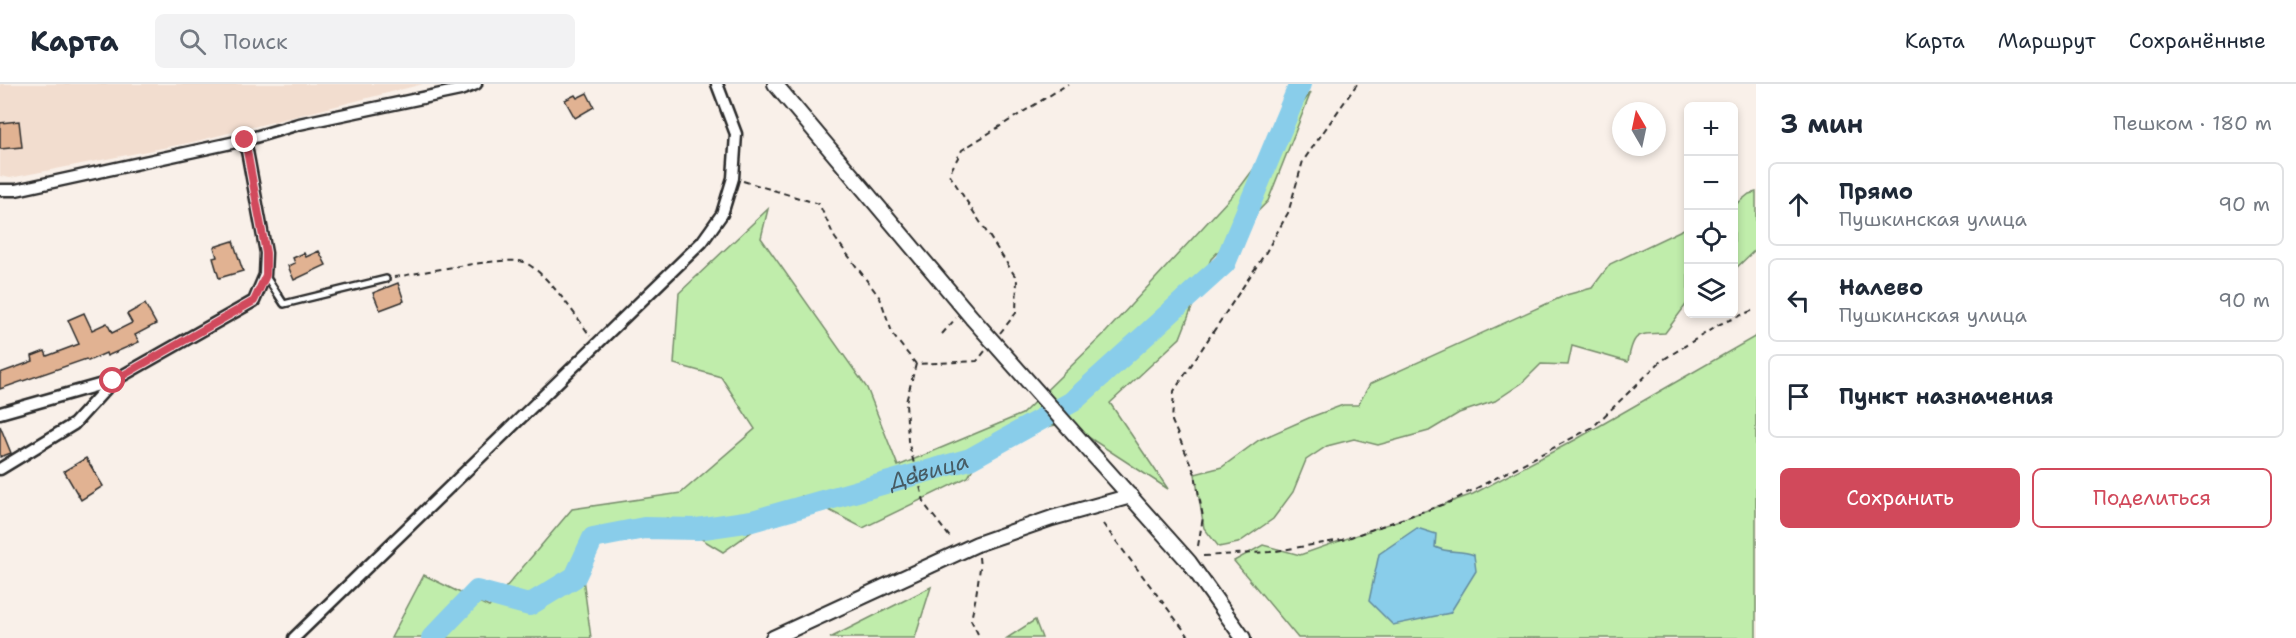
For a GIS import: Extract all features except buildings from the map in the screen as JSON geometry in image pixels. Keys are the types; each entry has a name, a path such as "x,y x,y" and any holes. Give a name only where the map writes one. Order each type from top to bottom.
{"street":[{"path":"0,190 16,190 245,140 299,124 460,90 476,84"},
{"path":"294,638 702,242 722,214 733,178 736,134 717,84"},
{"path":"775,84 972,318 1189,562 1243,638"},
{"path":"0,413 113,381 254,301 266,275 266,253 245,140"},
{"path":"0,469 74,424 113,381"},
{"path":"773,638 977,544 1131,496"}],"lane":[{"path":"266,275 284,304 386,279"}],"path":[{"path":"962,150 1068,84"},
{"path":"1198,546 1203,518 1195,474 1172,421 1174,391 1266,252 1288,213 1303,161 1357,84"},
{"path":"733,178 819,204 836,238"},
{"path":"386,279 489,262 525,261 541,274 559,295 596,345"},
{"path":"1203,556 1270,552 1342,540 1450,502 1593,427 1661,361 1720,324 1756,309"},
{"path":"942,334 957,317"},
{"path":"916,364 906,402 908,441 925,505 953,541"},
{"path":"1104,524 1190,638"},
{"path":"977,544 980,568 971,620 980,638"}],"shaded area":[{"path":"0,84 423,84 193,142 10,178 0,176"}],"green space":[{"path":"1311,92 1268,201 1211,259 1180,338 1110,403 1168,489 1067,423 991,437 968,477 863,528 802,496 723,552 667,518 579,548 591,638 391,638 424,575 489,607 572,509 681,493 755,429 721,377 674,364 679,293 768,209 761,238 867,388 898,466 1022,414 1106,332 1241,186"},
{"path":"1756,192 1756,249 1738,266 1738,203 1749,194"},
{"path":"1684,229 1684,307 1665,333 1638,337 1632,345 1628,362 1572,346 1568,365 1541,364 1522,383 1495,401 1459,413 1429,431 1378,445 1354,439 1327,446 1306,460 1293,492 1273,519 1238,543 1219,547 1204,528 1195,474 1222,467 1259,440 1311,417 1343,405 1358,405 1370,384 1566,295 1592,288 1610,264"},
{"path":"1756,336 1756,638 1298,638 1234,561 1263,545 1300,555 1473,494 1575,440"},
{"path":"931,587 915,638 830,638"},
{"path":"1035,620 1042,638 1007,638"}],"water":[{"path":"1417,528 1436,534 1435,547 1474,555 1476,571 1450,613 1393,625 1369,601 1379,554"}],"waterway":[{"name":"Девица","path":"432,638 477,591 529,605 575,577 593,538 644,528 697,529 752,521 970,459 1072,402 1225,263 1300,84"}],"route":[{"path":"113,381 254,301 266,275 266,253 245,140"}]}
